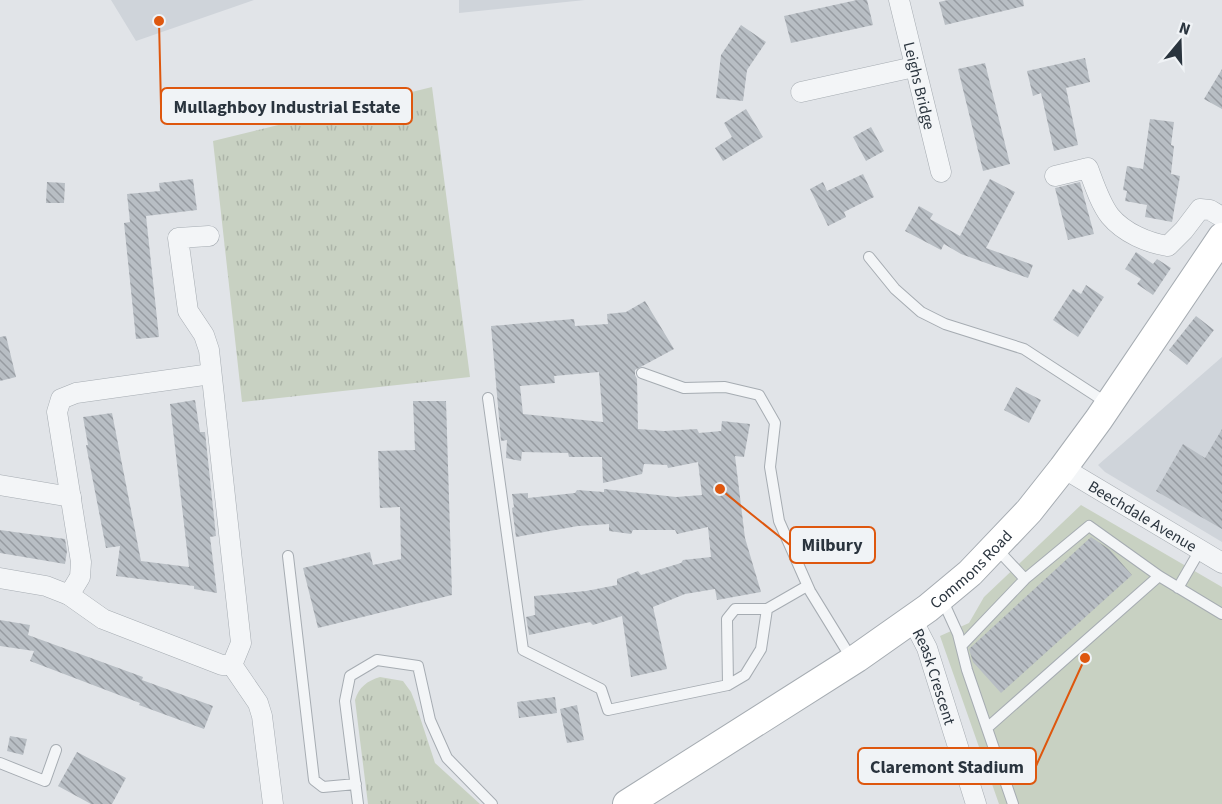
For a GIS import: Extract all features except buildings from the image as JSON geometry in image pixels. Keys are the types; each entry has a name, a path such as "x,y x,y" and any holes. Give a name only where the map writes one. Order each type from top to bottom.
{"street":[{"name":"Leighs Bridge","path":"898,0 941,172"},
{"path":"801,92 914,67"},
{"path":"1055,176 1088,168 1110,217 1131,233 1154,244 1168,246 1200,209 1210,210 1222,217"},
{"path":"209,236 178,238 188,311 204,335 209,350 241,642 232,665"},
{"name":"Commons Road","path":"627,804 853,661 912,619 970,573 1029,511 1063,468 1222,237"},
{"path":"69,595 80,577 81,562 57,412 61,399 76,393 211,374"},
{"name":"Beechdale Avenue","path":"1063,468 1222,563"},
{"path":"0,486 70,497"},
{"path":"0,578 46,586 69,595 103,620 222,665 232,665"},
{"name":"Reask Crescent","path":"912,619 927,648 976,804"},
{"path":"232,665 258,703 262,716 273,804"}],"lane":[{"path":"869,257 896,289 921,312 945,324 1024,349 1109,404"},
{"path":"642,373 684,388 725,387 759,395 775,423 770,467 779,521 807,586 853,661"},
{"path":"488,398 523,650 601,689 608,710 728,685 745,675 761,649 767,609"},
{"path":"961,645 1025,579 1089,526 1159,576 1222,614"},
{"path":"996,548 1025,579"},
{"path":"1178,588 1200,549"},
{"path":"288,556 314,780 323,787 356,784"},
{"path":"987,728 1159,576"},
{"path":"728,685 727,620 735,609 767,609 807,586"},
{"path":"941,596 958,634 1013,804"},
{"path":"358,804 345,701 350,676 377,660 418,666 430,720 447,758 492,804"},
{"path":"0,764 45,781 56,750"}],"shaded area":[{"path":"111,0 254,0 136,41"},
{"path":"459,0 585,0 459,13"},
{"path":"1222,357 1222,542 1105,472 1098,465"}],"green space":[{"path":"432,87 470,377 242,402 213,141"},
{"path":"1081,505 1222,587 1222,804 999,804 940,636 969,623 984,597"},
{"path":"380,677 403,681 415,702 435,763 480,804 368,804 355,700 364,685"}],"place":[{"name":"Mullaghboy Industrial Estate","path":"159,21"},
{"name":"Milbury","path":"720,489"},
{"name":"Claremont Stadium","path":"1085,658"}]}
